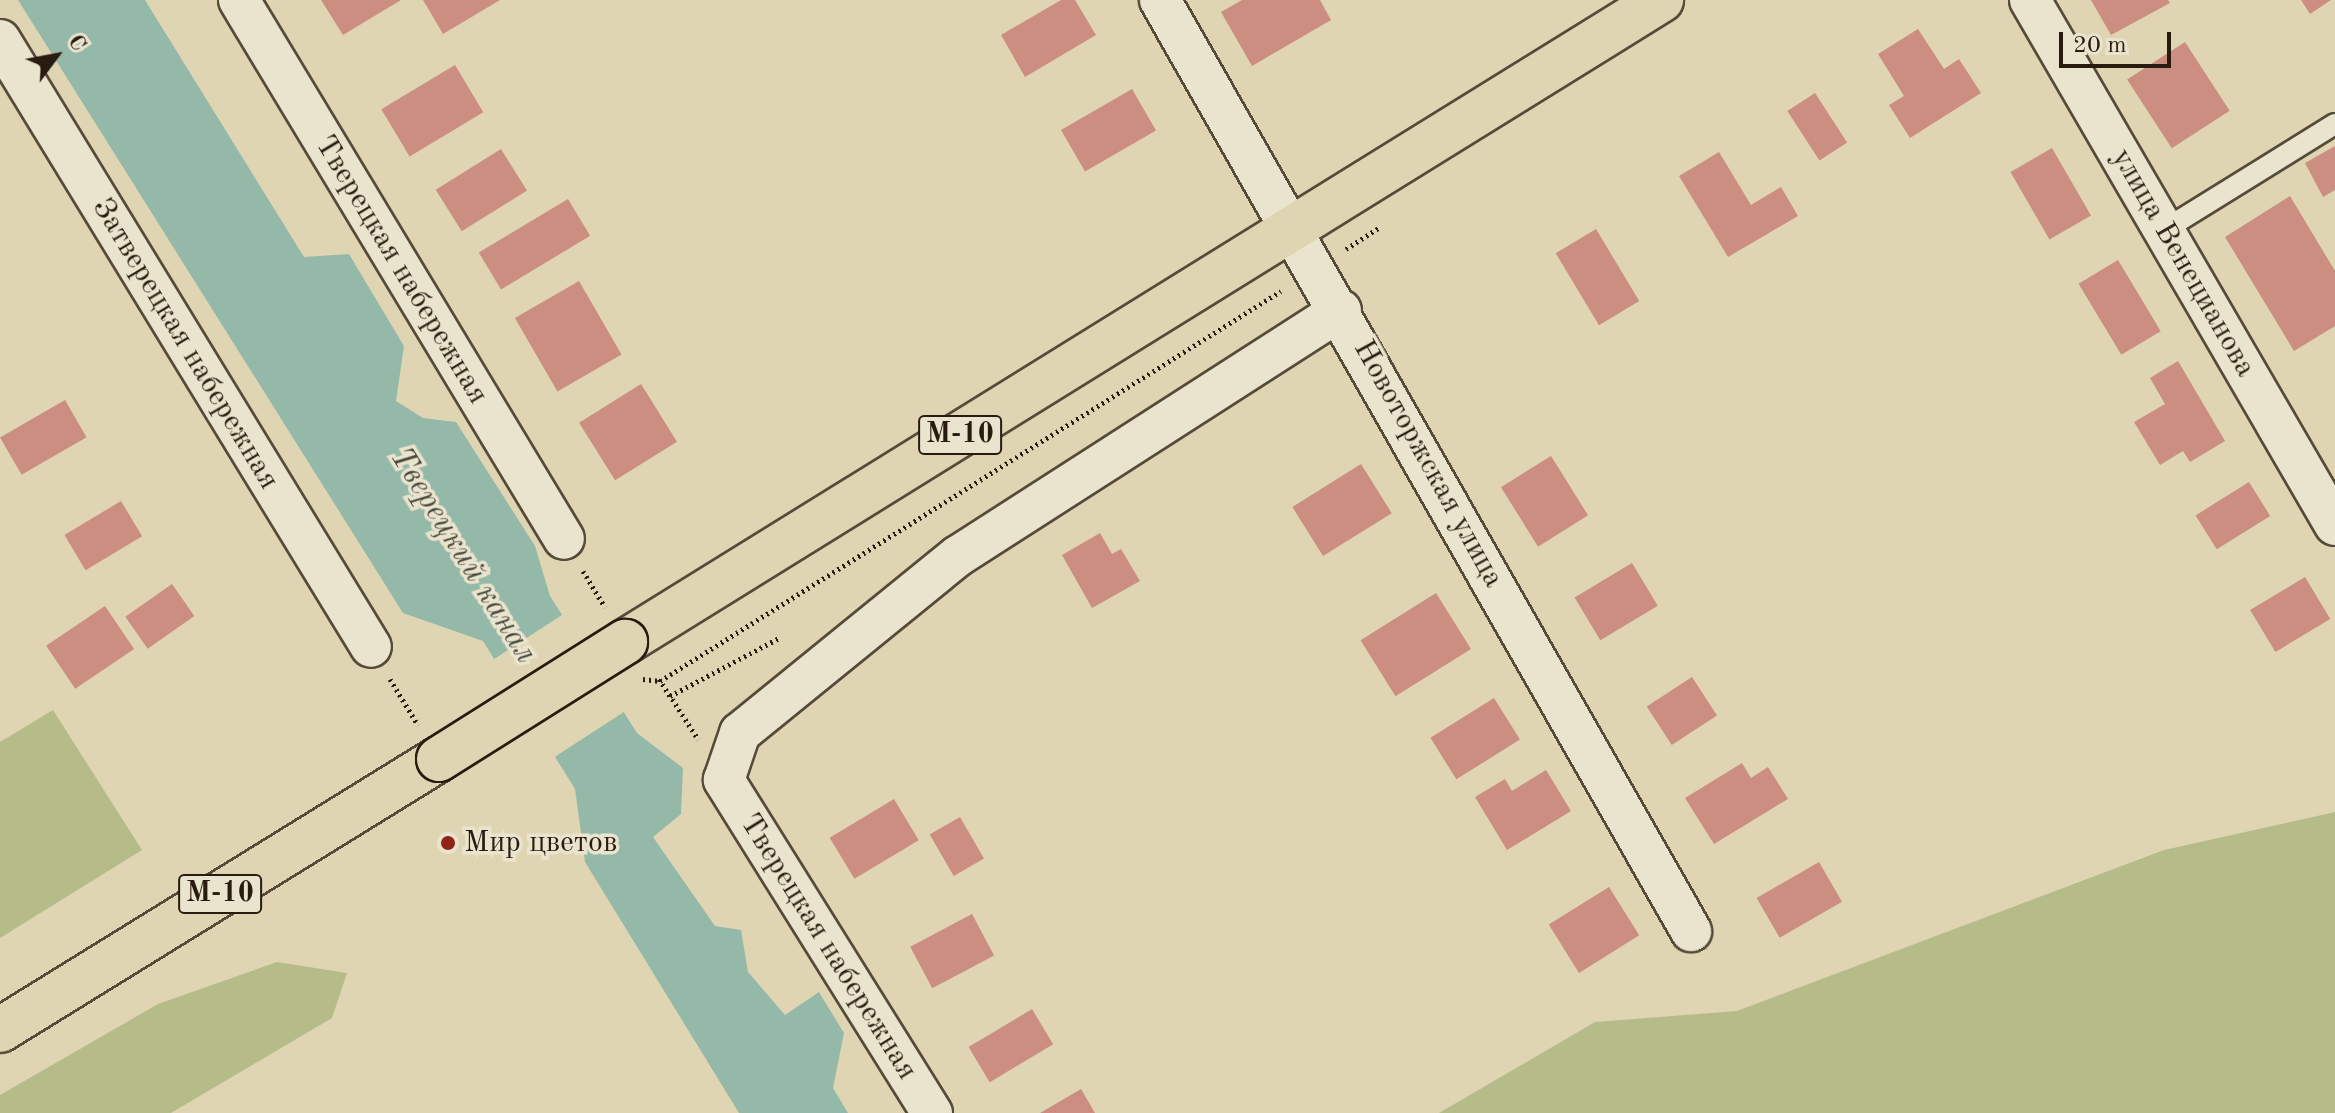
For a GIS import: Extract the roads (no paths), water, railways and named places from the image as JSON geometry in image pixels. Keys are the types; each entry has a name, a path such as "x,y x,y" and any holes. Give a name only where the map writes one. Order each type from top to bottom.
{"highway":[{"name":"М-10","path":"0,1030 433,749 625,642 1661,0"}],"street":[{"name":"Тверецкая набережная","path":"239,0 564,539"},
{"name":"Новоторжская улица","path":"1160,0 1341,310 1691,931"},
{"name":"улица Венецианова","path":"2030,0 2335,525"},
{"name":"Затверецкая набережная","path":"0,40 371,647"},
{"name":"Тверецкая набережная","path":"932,1113 724,780 740,733 887,607 1341,310"}],"lane":[{"path":"2164,230 2335,124"}],"water":[{"name":"Тверецкий канал","path":"18,0 145,0 304,257 349,254 404,346 396,401 423,418 456,422 535,546 550,596 637,733 683,768 681,814 653,837 715,926 741,930 748,972 785,1015 819,992 844,1033 833,1088 848,1113 739,1113 585,862 575,789 483,641 403,613"}],"place":[{"name":"Мир цветов","path":"448,843"}]}
